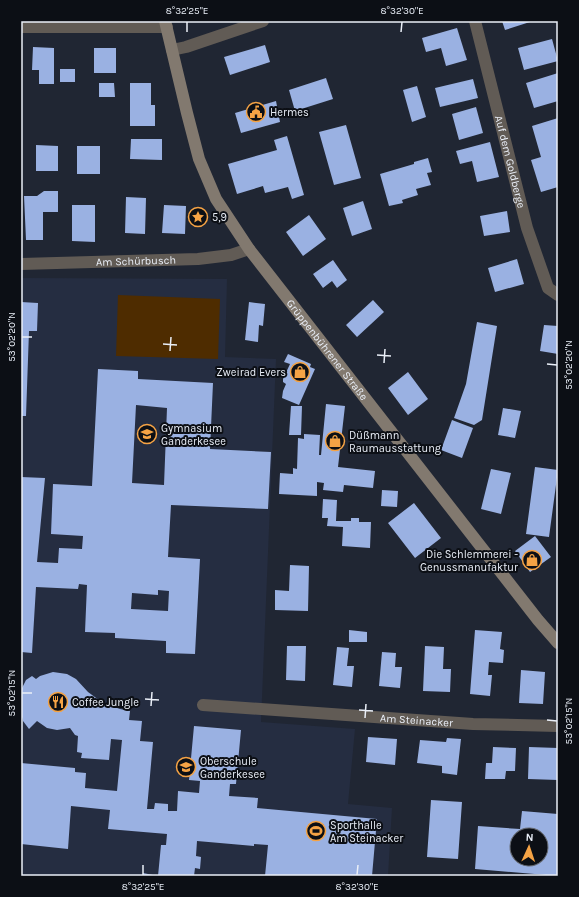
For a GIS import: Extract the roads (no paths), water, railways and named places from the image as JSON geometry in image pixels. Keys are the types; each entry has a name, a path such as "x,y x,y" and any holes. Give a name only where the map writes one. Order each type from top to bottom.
{"street":[{"path":"172,50 186,47 263,21"},
{"name":"Auf dem Goldberge","path":"475,21 527,228 548,288 558,295"},
{"path":"21,27 166,24"},
{"name":"Grüppenbührener Straße","path":"166,24 199,159 216,199 249,249 538,620 558,643"},
{"name":"Am Schürbusch","path":"21,264 198,259 231,254 249,249"},
{"name":"Am Steinacker","path":"204,705 474,724 558,726"}],"place":[{"name":"Hermes","path":"256,112"},
{"name":"5,9","path":"198,217"},
{"name":"Zweirad Evers","path":"300,372"},
{"name":"Gymnasium Ganderkesee","path":"147,434"},
{"name":"Düßmann Raumausstattung","path":"335,441"},
{"name":"Die Schlemmerei - Genussmanufaktur","path":"532,560"},
{"name":"Coffee Jungle","path":"58,702"},
{"name":"Oberschule Ganderkesee","path":"186,767"},
{"name":"Sporthalle Am Steinacker","path":"316,831"}]}
